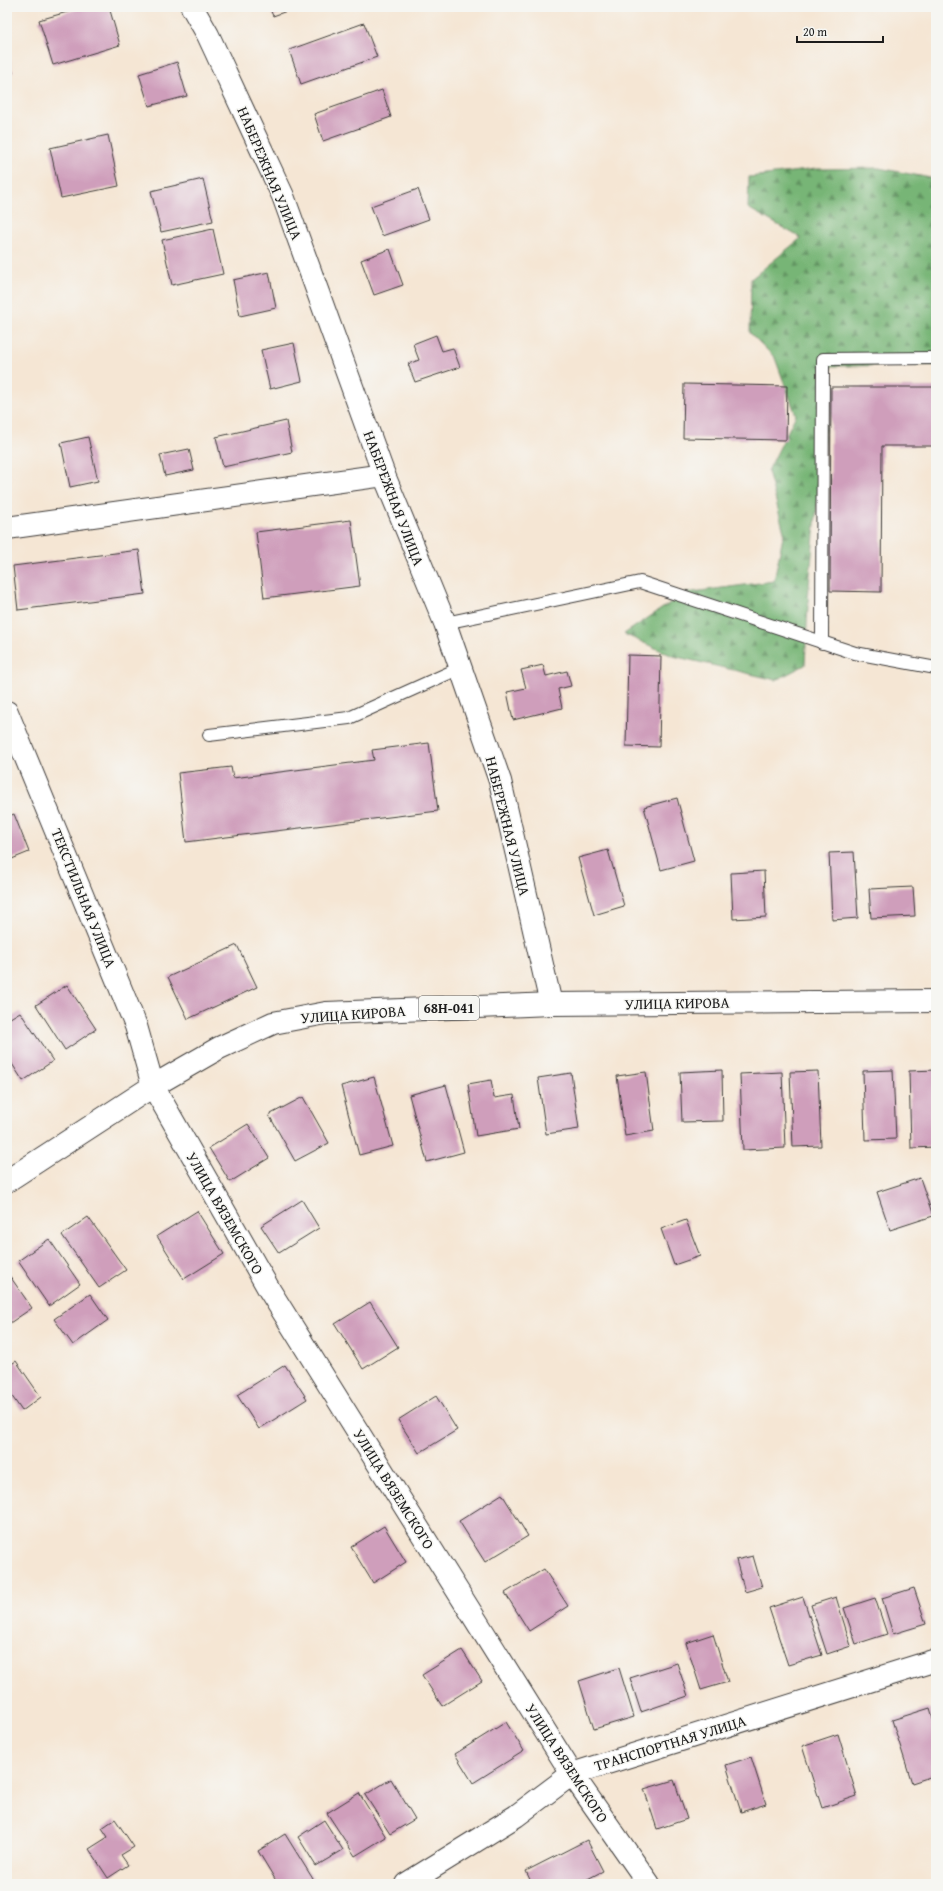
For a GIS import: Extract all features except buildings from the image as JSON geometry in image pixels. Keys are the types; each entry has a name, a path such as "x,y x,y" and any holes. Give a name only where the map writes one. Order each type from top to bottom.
{"street":[{"name":"НАБЕРЕЖНАЯ УЛИЦА","path":"192,7 208,35 283,196 384,475 445,623 500,781 551,1004"},
{"path":"7,528 384,475"},
{"name":"ТЕКСТИЛЬНАЯ УЛИЦА","path":"7,712 136,1026 153,1086"},
{"name":"УЛИЦА КИРОВА","path":"7,1181 153,1086 219,1048 272,1023 326,1013 551,1004 936,1001"},
{"name":"УЛИЦА ВЯЗЕМСКОГО","path":"153,1086 270,1291 572,1774 649,1884"},
{"name":"ТРАНСПОРТНАЯ УЛИЦА","path":"406,1884 516,1816 572,1774 936,1660"}],"lane":[{"path":"822,643 823,359 936,358"},
{"path":"445,623 640,582 855,653 936,668"},
{"path":"209,735 349,718 460,668"}],"green space":[{"path":"879,168 936,179 936,365 831,366 809,585 805,665 776,680 673,656 624,634 685,593 774,581 784,532 768,471 796,415 775,358 750,333 751,279 801,238 748,208 749,177 816,169"}]}
